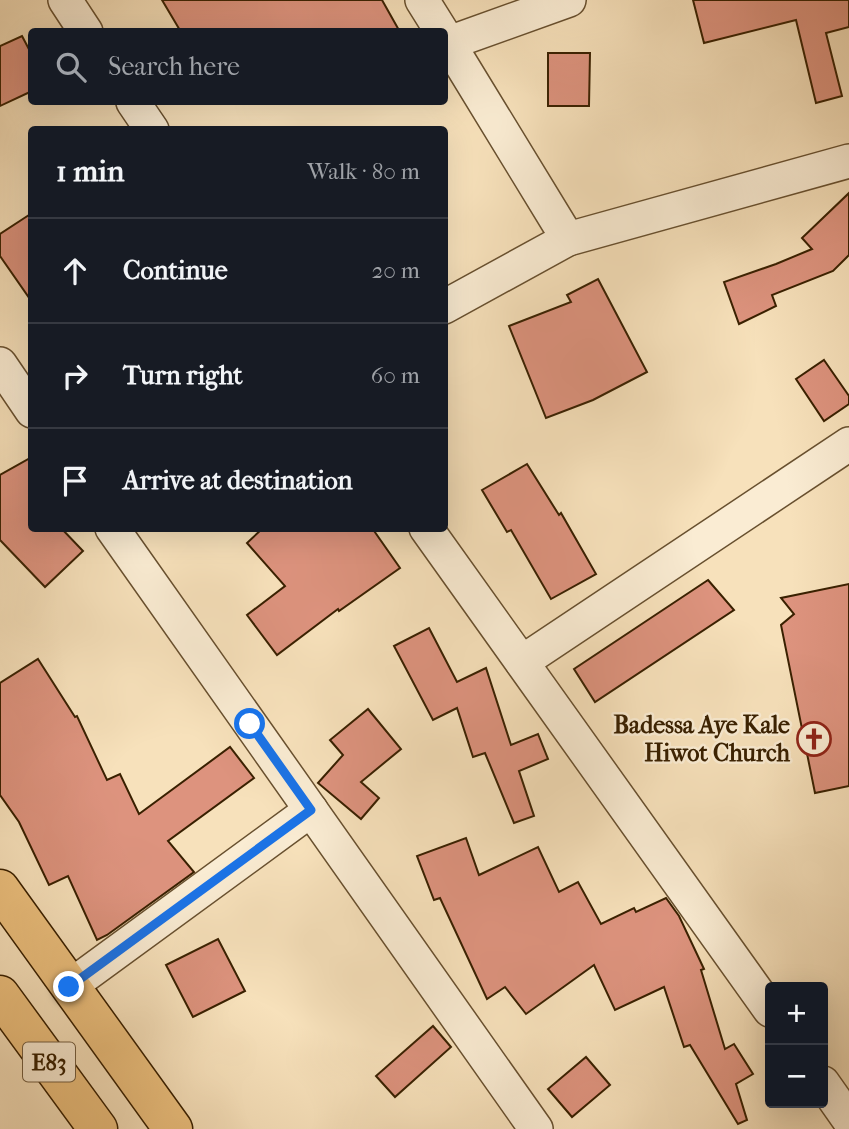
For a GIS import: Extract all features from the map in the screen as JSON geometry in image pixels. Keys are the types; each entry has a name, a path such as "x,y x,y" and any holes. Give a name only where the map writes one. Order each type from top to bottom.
{"main road":[{"name":"E83","path":"0,889 173,1129"},
{"name":"E83","path":"0,995 98,1129"}],"street":[{"path":"65,0 83,28"},
{"path":"422,0 439,28"},
{"path":"448,36 569,0"},
{"path":"448,42 568,239"},
{"path":"135,105 149,126"},
{"path":"448,305 568,239 849,161"},
{"path":"0,364 28,405"},
{"path":"522,662 849,444"},
{"path":"115,532 536,1129"},
{"path":"429,532 765,1003"},
{"path":"69,987 311,810"},
{"path":"828,1090 849,1120"}],"building":[{"path":"162,0 382,0 398,28 179,28"},
{"path":"693,0 849,0 849,27 826,33 842,96 816,103 796,20 704,43"},
{"path":"22,36 28,47 28,93 0,106 0,46"},
{"path":"548,53 590,53 589,106 548,106"},
{"path":"849,193 849,255 833,271 772,295 776,306 739,324 724,282 812,249 802,238"},
{"path":"28,216 28,296 0,256 0,234"},
{"path":"598,279 647,372 593,400 546,418 509,326 571,302 567,295"},
{"path":"824,360 849,396 849,404 824,421 796,379"},
{"path":"28,459 28,532 65,532 83,551 45,587 0,540 0,475"},
{"path":"527,464 559,515 561,513 596,574 551,599 511,530 507,532 482,490"},
{"path":"259,532 375,532 400,568 339,611 338,609 277,655 247,615 285,586 247,543"},
{"path":"708,580 734,610 595,702 574,669"},
{"path":"849,584 849,786 815,793 781,625 794,614 781,598"},
{"path":"429,628 457,682 486,668 511,745 538,734 548,759 519,771 534,816 514,823 485,753 473,757 457,708 433,720 394,646"},
{"path":"38,659 75,717 77,716 107,780 120,774 139,814 230,747 254,778 168,841 194,872 97,940 68,876 49,885 19,822 0,795 0,683"},
{"path":"368,709 401,749 361,782 379,798 361,819 318,783 343,755 330,740"},
{"path":"466,838 479,875 538,847 559,892 578,882 601,924 634,908 636,912 666,898 679,916 704,969 701,970 725,1049 734,1044 753,1074 736,1084 747,1120 738,1124 690,1045 684,1047 664,987 615,1010 594,965 526,1014 505,987 487,999 440,898 434,900 417,856"},
{"path":"218,939 245,991 193,1017 166,965"},
{"path":"433,1026 451,1047 395,1097 376,1076"},
{"path":"586,1057 610,1085 572,1117 548,1089"}],"place":[{"name":"Badessa Aye Kale Hiwot Church","path":"814,739"}],"route":[{"path":"69,987 311,810 250,724"}]}
